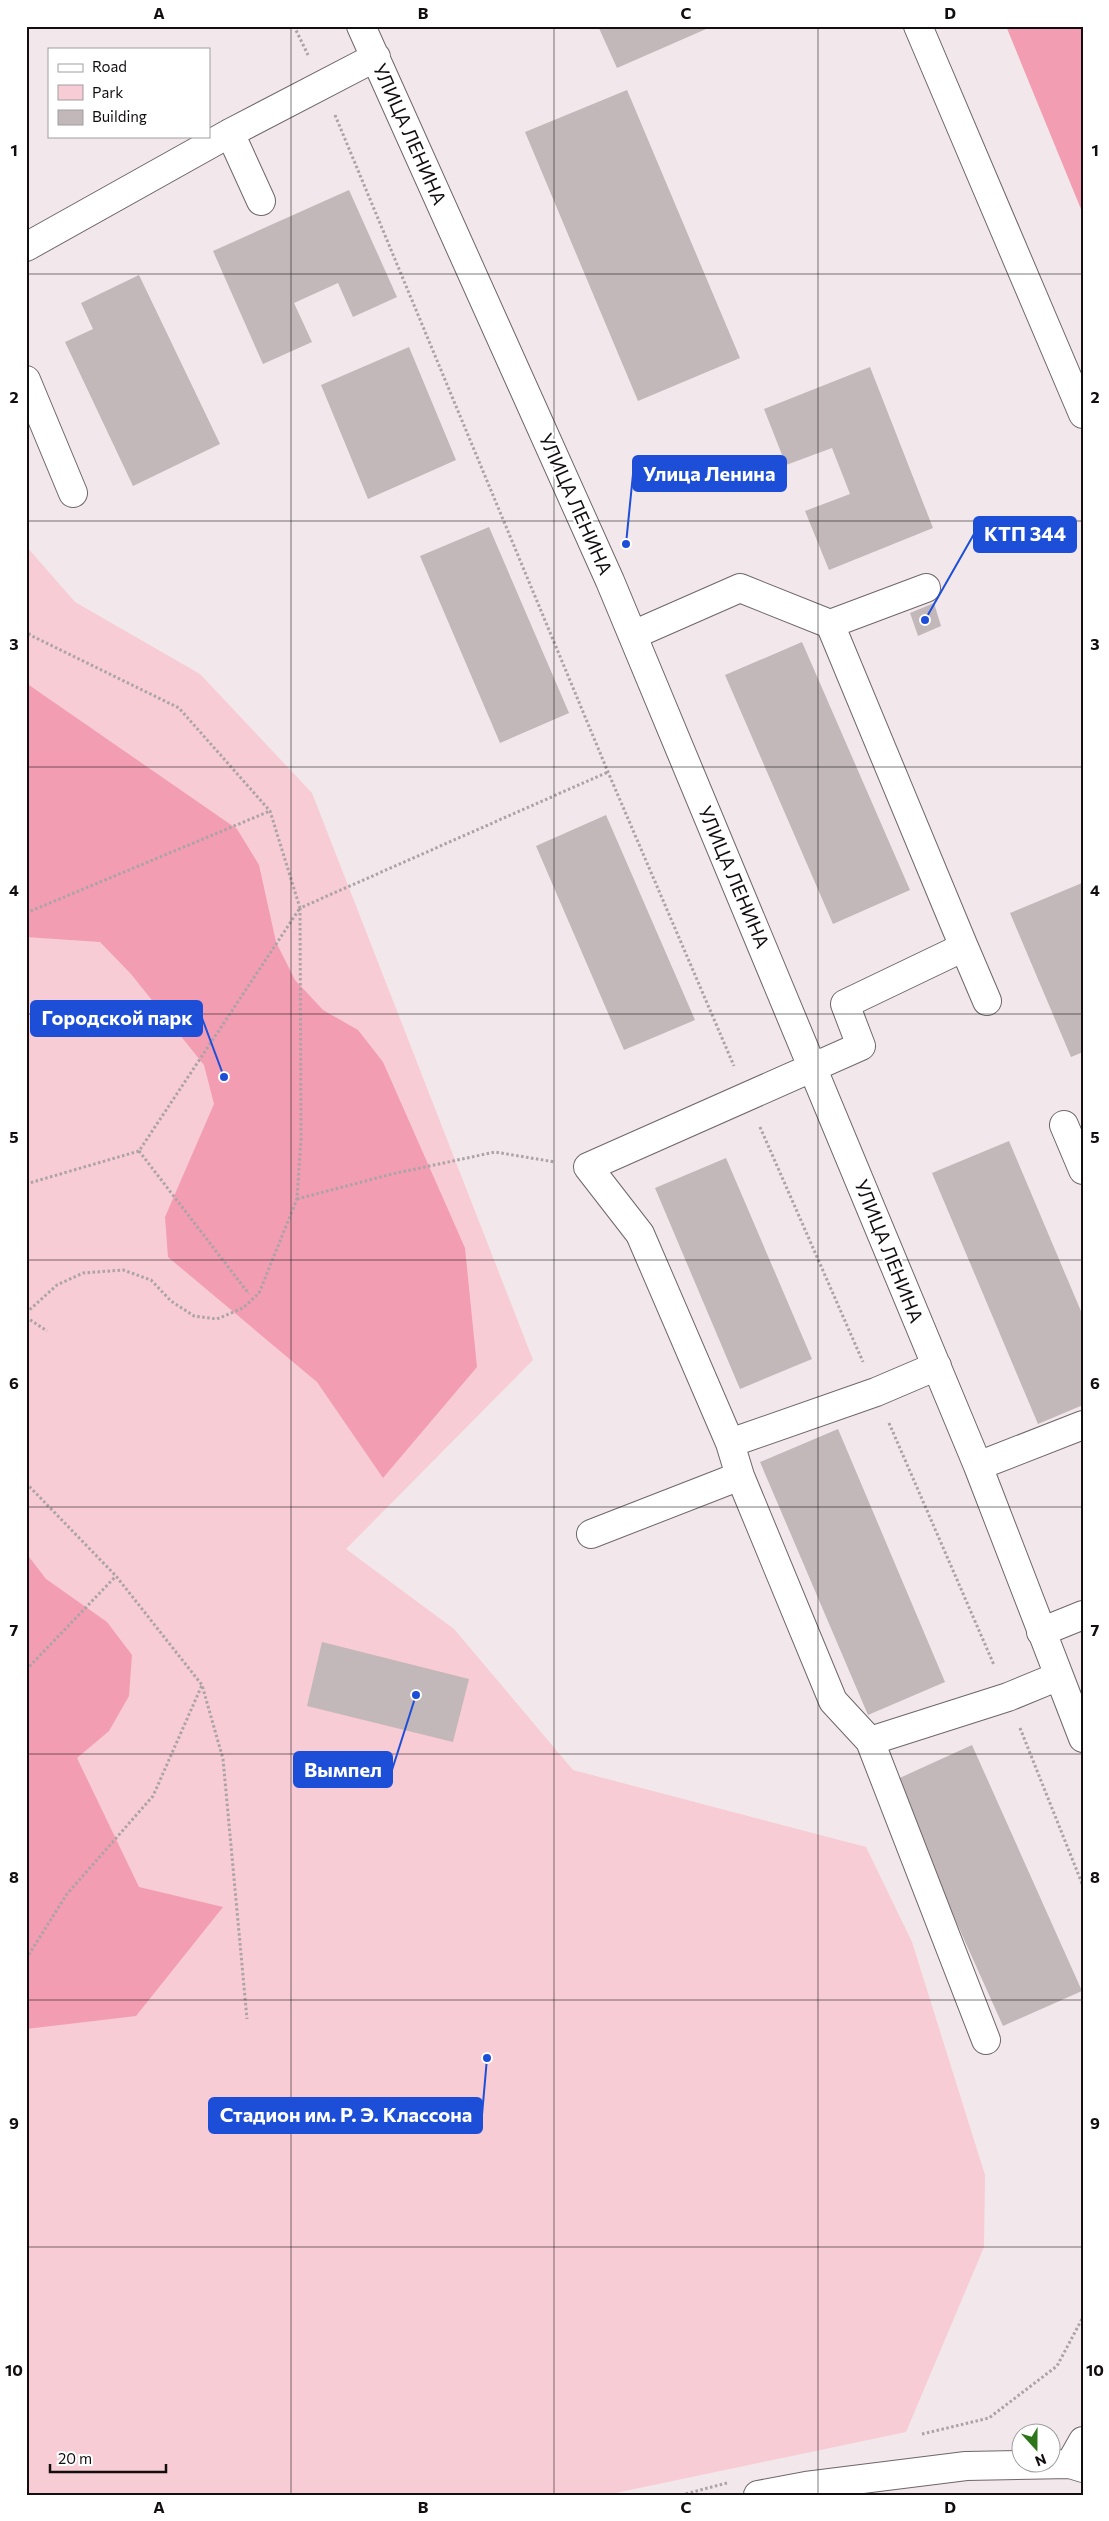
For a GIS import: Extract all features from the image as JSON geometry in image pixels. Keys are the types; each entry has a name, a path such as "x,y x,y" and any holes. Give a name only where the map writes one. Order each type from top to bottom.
{"street":[{"name":"УЛИЦА ЛЕНИНА","path":"361,26 633,635 815,1068 978,1466 1083,1738"},
{"path":"918,26 1083,414"},
{"path":"26,248 230,133 376,56"},
{"path":"230,133 261,201"},
{"path":"26,380 73,493"},
{"path":"633,635 740,588 830,624 926,588"},
{"path":"830,624 987,1001"},
{"path":"964,947 844,1004 861,1046 588,1167 640,1234 730,1443 740,1476 832,1701 870,1740 986,2040"},
{"path":"1064,1125 1083,1170"},
{"path":"730,1443 876,1392 937,1366"},
{"path":"978,1466 1083,1424"},
{"path":"591,1534 740,1476"},
{"path":"1041,1632 1083,1615"},
{"path":"870,1740 1008,1697 1059,1676"},
{"path":"758,2495 806,2490 966,2466 1078,2458"}],"path":[{"path":"294,26 323,84 608,772 1008,1697 1083,1886"},
{"path":"26,629 30,635 179,708 270,811 300,908 301,1139 297,1199 259,1294 242,1308 217,1319 194,1316 171,1301 151,1280 123,1270 82,1273 57,1285 26,1315 47,1331"},
{"path":"26,1184 139,1151 300,908 608,772"},
{"path":"26,913 270,811"},
{"path":"139,1151 249,1294"},
{"path":"297,1199 392,1174 495,1152 588,1167"},
{"path":"26,1483 116,1576 202,1685 223,1759 247,2019"},
{"path":"26,1670 116,1576"},
{"path":"26,1959 67,1894 153,1796 202,1685"},
{"path":"912,2437 989,2418 1057,2366 1083,2317"},
{"path":"681,2495 730,2483"}],"green space":[{"path":"26,546 75,602 200,674 312,793 533,1360 346,1549 454,1629 573,1770 866,1847 912,1942 985,2175 984,2247 906,2432 606,2495 26,2495"}],"shaded area":[{"path":"1006,26 1083,26 1083,214"},
{"path":"26,683 237,829 259,865 276,942 295,980 323,1010 358,1030 383,1062 465,1248 477,1367 383,1478 317,1382 168,1257 165,1217 214,1104 204,1065 131,974 100,942 26,937"},
{"path":"26,1553 46,1579 107,1622 132,1655 129,1696 109,1731 77,1758 139,1887 223,1907 136,2016 26,2029"}],"building":[{"path":"598,26 713,26 617,68"},
{"path":"627,90 740,358 638,401 525,132"},
{"path":"349,190 397,297 353,317 338,283 294,303 312,342 263,364 213,251"},
{"path":"139,275 220,444 133,486 65,342 93,329 81,303"},
{"path":"409,347 456,460 368,499 321,385"},
{"path":"870,367 933,528 829,570 805,511 850,494 832,448 786,465 764,409"},
{"path":"489,527 569,713 500,743 420,556"},
{"path":"934,603 941,626 918,636 910,613"},
{"path":"802,642 910,890 833,924 725,675"},
{"path":"606,815 695,1020 624,1050 536,846"},
{"path":"1082,883 1083,1052 1071,1057 1010,913"},
{"path":"1009,1141 1083,1316 1083,1405 1038,1424 932,1173"},
{"path":"726,1158 812,1359 740,1389 655,1188"},
{"path":"838,1429 945,1682 868,1715 760,1462"},
{"path":"322,1642 469,1679 453,1742 307,1706"},
{"path":"972,1745 1082,1991 1003,2026 893,1781"}],"place":[{"name":"Улица Ленина","path":"626,544"},
{"name":"КТП 344","path":"925,620"},
{"name":"Городской парк","path":"224,1077"},
{"name":"Вымпел","path":"416,1695"},
{"name":"Стадион им. Р. Э. Классона","path":"487,2058"}]}
